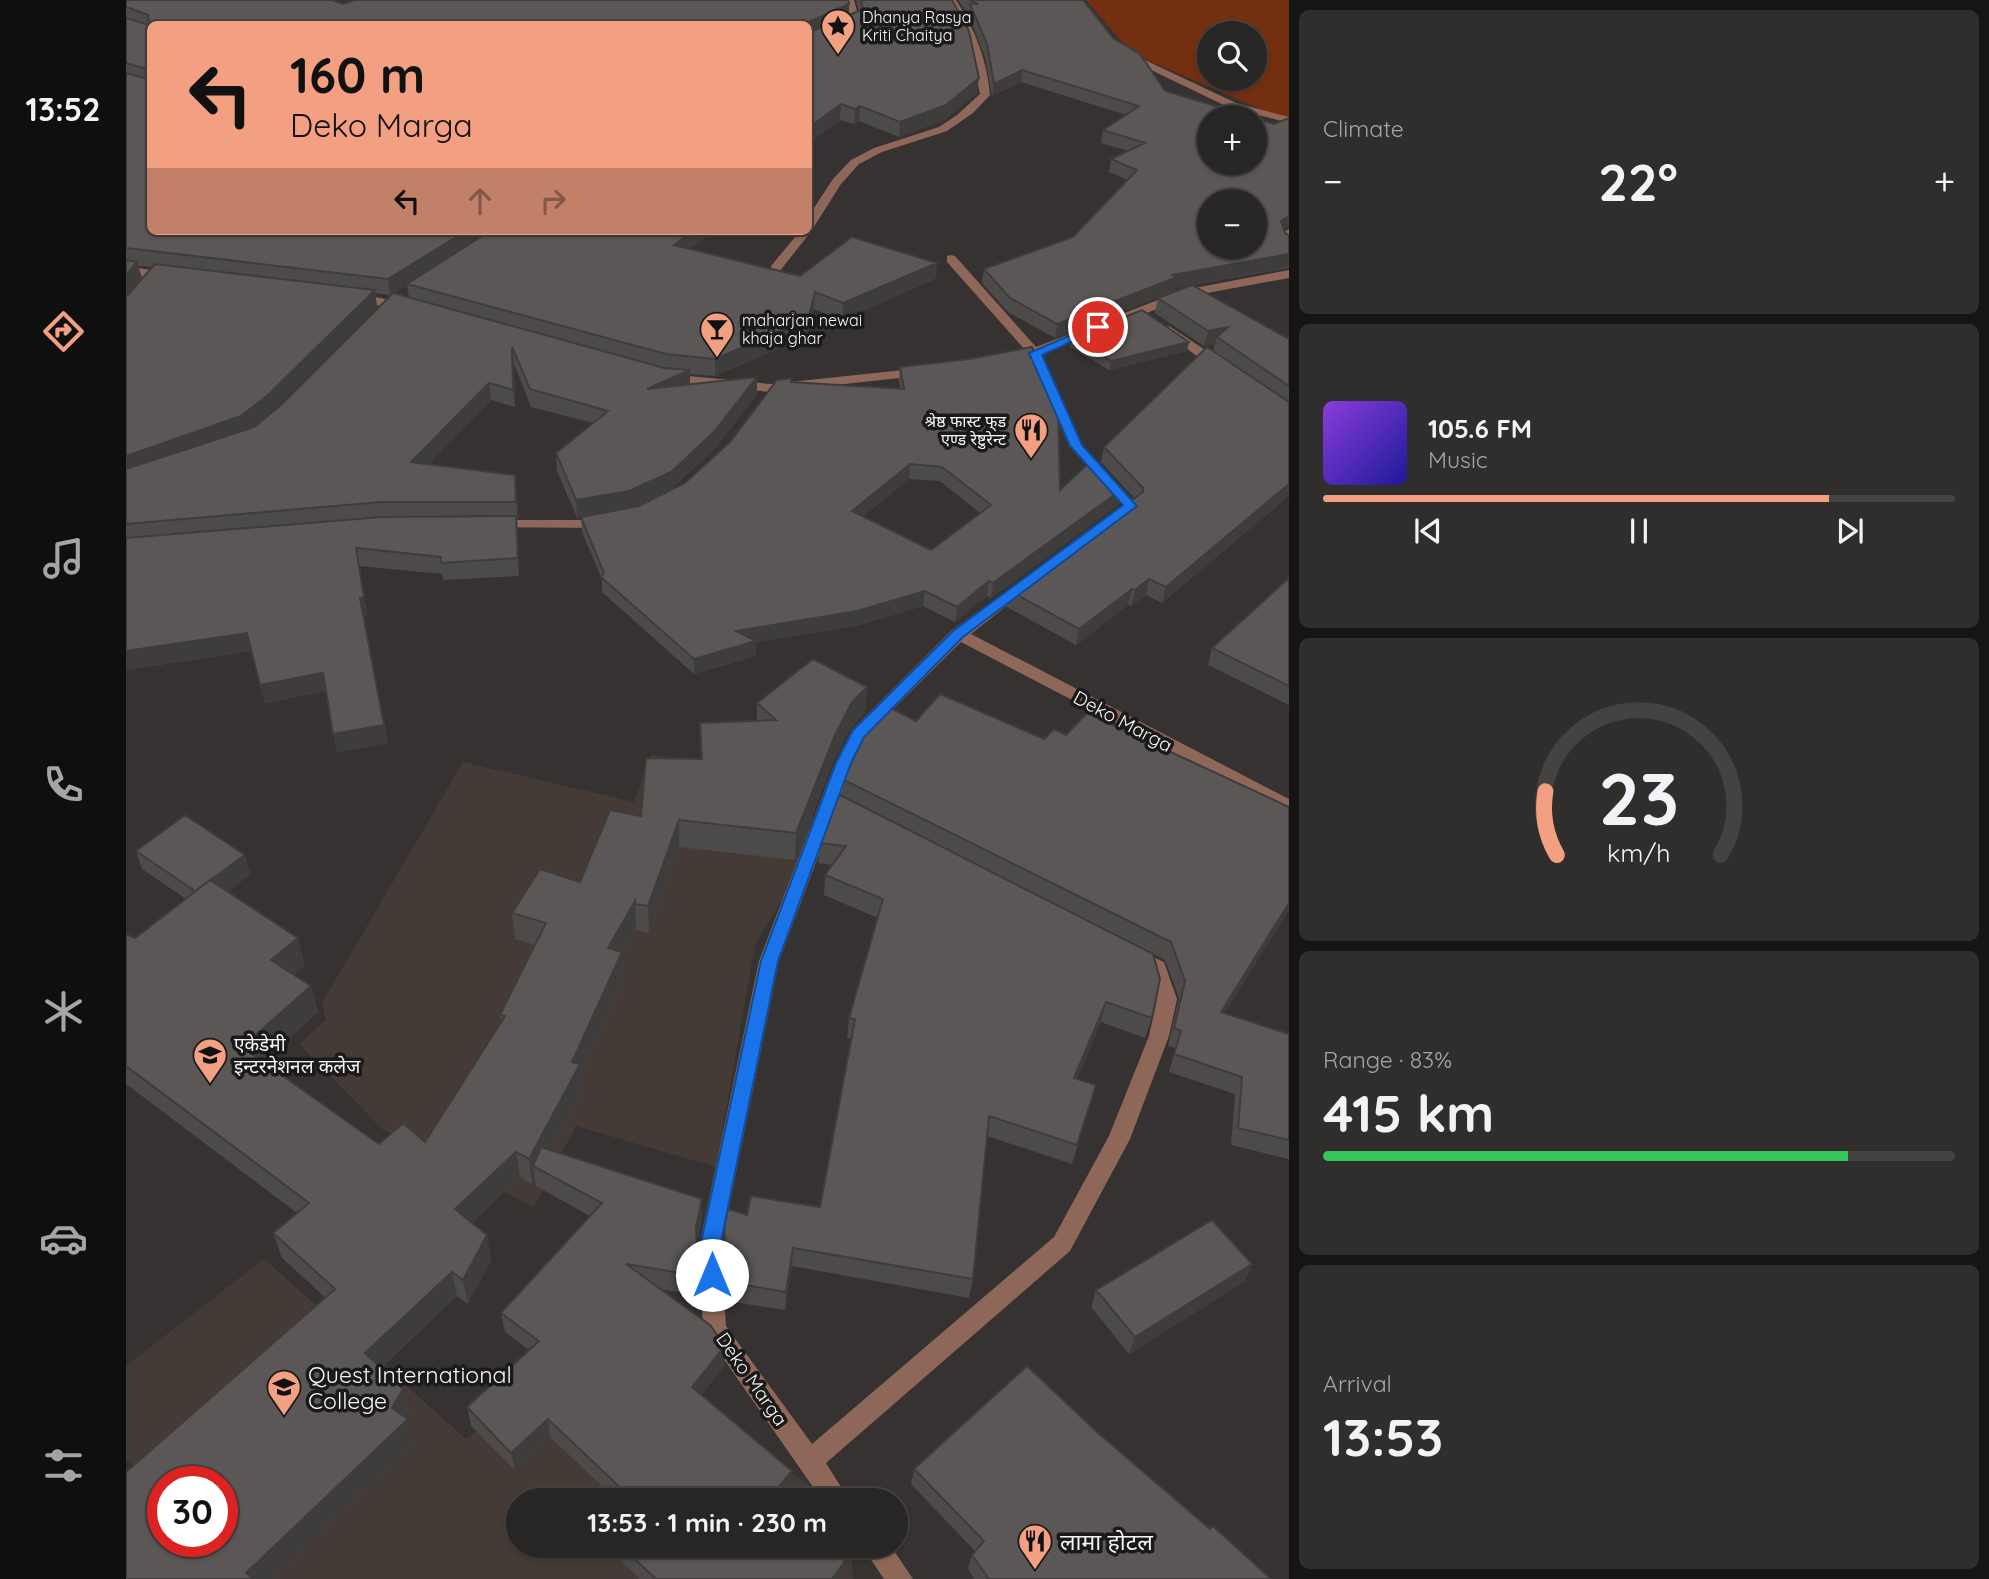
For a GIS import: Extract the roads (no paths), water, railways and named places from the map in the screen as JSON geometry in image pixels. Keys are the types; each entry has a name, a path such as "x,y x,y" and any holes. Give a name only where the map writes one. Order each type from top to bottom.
{"street":[{"path":"812,42 857,20 849,0"},
{"path":"812,222 849,167 894,144 912,141 951,125 968,114 985,95 984,74 968,31 951,0"},
{"path":"1115,46 1133,58 1232,105 1289,120"},
{"path":"1289,233 1286,234 1289,244"},
{"path":"775,269 802,235"},
{"path":"951,259 1035,353 1076,446 1130,506 1100,528"},
{"path":"126,270 150,279 180,278"},
{"path":"1008,359 1035,353 1188,293 1289,274"},
{"path":"337,295 418,309"},
{"path":"1140,310 1235,377"},
{"path":"654,374 771,388 941,370"},
{"path":"757,406 771,388"},
{"path":"479,524 567,526 617,521"},
{"name":"Deko Marga","path":"829,1488 715,1329 710,1247 769,961 829,801 858,734 958,634 1040,573"},
{"name":"Deko Marga","path":"958,634 1289,807"},
{"path":"829,801 853,814"},
{"path":"810,1461 1062,1244 1119,1139 1160,1036 1165,1011 1167,999 1157,967 1121,949"},
{"path":"884,1558 900,1579"}],"place":[{"name":"Dhanya Rasya Kriti Chaitya","path":"838,56"},
{"name":"maharjan newai khaja ghar","path":"717,359"},
{"name":"श्रेष्ठ फास्ट फूड एण्ड रेष्टुरेन्ट","path":"1031,460"},
{"name":"एकेडेमी इन्टरनेशनल कलेज","path":"210,1085"},
{"name":"Quest International College","path":"284,1417"},
{"name":"लामा होटल","path":"1035,1571"}]}
